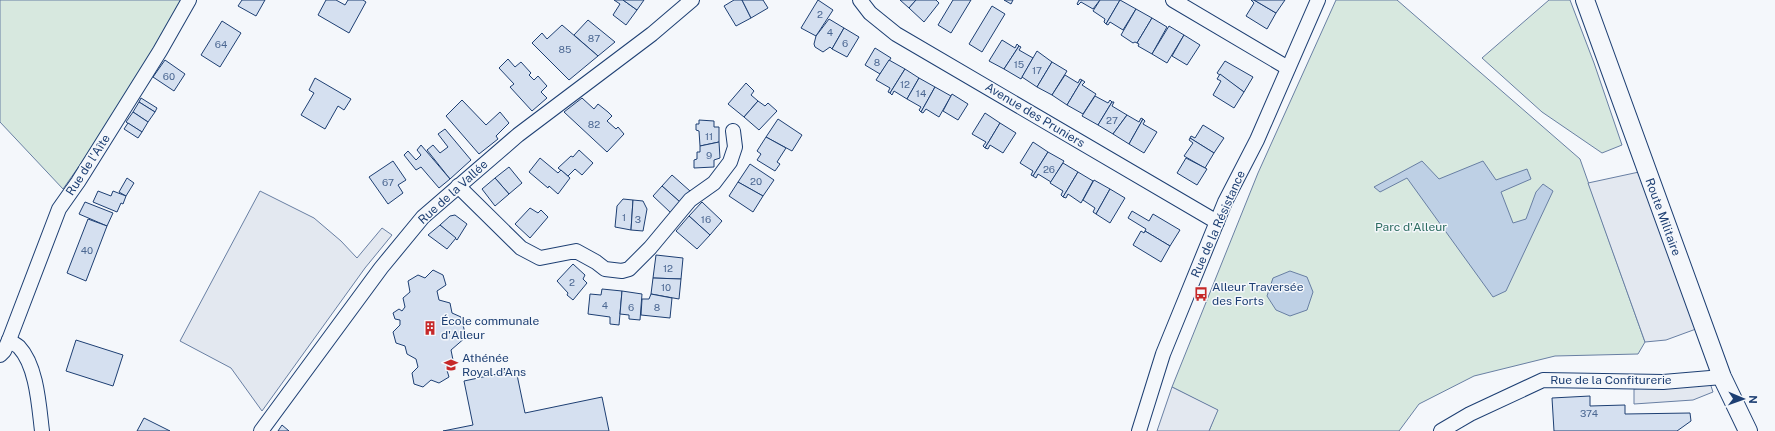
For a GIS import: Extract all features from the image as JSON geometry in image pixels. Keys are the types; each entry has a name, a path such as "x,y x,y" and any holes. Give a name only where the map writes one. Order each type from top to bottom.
{"street":[{"name":"Rue de l'Aîte","path":"0,355 4,352 9,340 59,209 78,182 156,58 189,0"},
{"name":"Rue de la Vallée","path":"261,431 381,268 423,217 518,136 652,34 692,0"},
{"name":"Avenue des Pruniers","path":"860,0 870,13 896,34 1217,222"},
{"path":"1173,0 1288,68"},
{"name":"Rue de la Résistance","path":"1139,431 1163,354 1225,202 1257,140 1318,0"},
{"name":"Route Militaire","path":"1585,0 1722,377 1748,431"},
{"path":"458,186 521,248 540,258 576,251 596,262 605,270 629,270 650,248 690,200 714,183 730,162 735,147 733,131"},
{"path":"9,340 19,347 31,368 37,393 42,431"},
{"name":"Rue de la Confiturerie","path":"1440,431 1470,414 1543,380 1663,382 1722,377"}],"green space":[{"path":"0,0 189,0 160,51 63,189 0,122"},
{"name":"Parc d'Alleur","path":"1336,0 1397,0 1580,159 1645,342 1638,354 1555,356 1474,376 1419,404 1399,431 1209,431 1217,410 1172,387 1258,173"},
{"path":"1549,0 1570,0 1594,63 1622,145 1602,153 1542,112 1482,58"}],"shaded area":[{"path":"1639,172 1696,329 1666,340 1645,342 1588,183"},
{"path":"260,191 314,218 341,241 357,258 382,228 392,235 365,268 262,411 231,368 180,341"},
{"path":"1710,383 1713,392 1693,400 1634,404 1634,389"},
{"path":"1172,387 1218,410 1209,431 1157,431"}],"water":[{"path":"1422,161 1439,179 1483,161 1496,180 1527,169 1531,179 1501,192 1513,223 1526,219 1536,192 1543,184 1553,191 1506,291 1493,297 1407,178 1380,192 1374,187"},
{"path":"1290,271 1307,277 1313,292 1307,310 1290,316 1276,310 1267,296 1273,278"}],"building":[{"path":"242,0 265,0 256,16 238,6"},
{"path":"326,0 336,0 345,5 348,0 363,0 366,2 349,33 318,15"},
{"path":"614,0 623,0 637,10 626,25 613,15 620,4"},
{"path":"623,0 644,0 637,10"},
{"path":"734,0 742,0 751,18 736,26 724,6"},
{"path":"742,0 763,0 768,8 751,18"},
{"path":"818,0 833,10 816,36 801,28"},
{"path":"900,0 916,0 909,8"},
{"path":"916,0 936,0 939,3 924,22 909,8"},
{"path":"953,0 971,0 951,33 938,25"},
{"path":"1004,0 1013,0 1011,4"},
{"path":"1079,0 1100,0 1093,9 1081,2 1078,5"},
{"path":"1100,0 1120,0 1106,24 1104,22 1105,19 1093,11"},
{"path":"1120,0 1136,9 1123,30 1110,22 1108,25 1106,24"},
{"path":"1251,0 1254,0 1276,13 1267,29 1246,16 1254,3"},
{"path":"1254,0 1285,0 1276,13"},
{"path":"992,6 1005,14 982,52 969,44"},
{"path":"1136,9 1152,18 1137,43 1133,43 1121,35"},
{"path":"1152,18 1167,27 1152,54 1138,46 1139,44 1137,43"},
{"path":"829,19 844,28 832,49 830,47 823,52 815,47 814,44 816,36"},
{"path":"588,20 615,42 598,56 574,35"},
{"path":"222,21 241,33 220,67 201,55"},
{"path":"562,25 598,56 569,80 532,43 542,33 547,39"},
{"path":"1169,26 1184,35 1167,63 1152,54"},
{"path":"844,28 859,37 847,57 832,49"},
{"path":"1184,35 1200,45 1187,65 1172,56"},
{"path":"1002,40 1015,48 1017,44 1019,46 1004,69 989,61"},
{"path":"1019,46 1021,47 1019,50 1033,58 1021,79 1004,69"},
{"path":"875,48 891,58 880,74 865,65"},
{"path":"1037,51 1052,62 1037,87 1022,77"},
{"path":"508,59 515,67 521,62 531,73 529,75 534,80 538,76 547,86 541,92 547,98 532,111 510,87 514,84 499,68"},
{"path":"165,60 185,74 174,91 153,77"},
{"path":"889,60 905,69 890,93 888,92 890,88 876,80"},
{"path":"1225,61 1253,77 1244,92 1217,73"},
{"path":"1052,62 1067,71 1052,95 1037,87"},
{"path":"905,69 919,78 907,99 894,91 892,95 890,93"},
{"path":"1220,74 1244,92 1234,108 1213,95 1221,81 1217,79"},
{"path":"1065,75 1078,83 1080,79 1082,80 1067,105 1052,95"},
{"path":"315,78 351,99 344,110 338,106 325,129 301,115 314,93 309,90"},
{"path":"919,78 935,87 921,112 919,110 921,107 907,99"},
{"path":"1082,80 1085,82 1082,85 1096,94 1083,114 1067,105"},
{"path":"746,83 754,91 751,95 758,101 744,117 728,104"},
{"path":"935,87 951,96 939,117 926,109 923,113 921,112"},
{"path":"952,94 968,104 958,120 943,111"},
{"path":"1095,96 1108,103 1110,100 1112,102 1098,125 1082,116"},
{"path":"141,98 157,108 155,112 139,102"},
{"path":"582,98 594,109 598,104 608,112 612,116 607,121 616,129 618,127 624,134 607,152 564,112"},
{"path":"462,100 486,125 500,112 509,123 496,136 498,139 479,154 446,116"},
{"path":"758,101 765,106 768,103 777,111 759,130 744,117"},
{"path":"139,102 155,112 148,122 133,112"},
{"path":"1112,102 1114,102 1112,106 1127,115 1113,134 1098,125"},
{"path":"133,112 148,122 142,132 126,122"},
{"path":"985,113 1000,123 985,148 983,146 986,142 972,134"},
{"path":"1127,115 1139,122 1141,118 1143,119 1129,144 1113,134"},
{"path":"778,119 802,135 792,151 766,137"},
{"path":"1143,119 1145,121 1143,124 1157,132 1144,153 1129,144"},
{"path":"699,120 714,121 714,127 719,127 719,142 700,146 699,131 696,130 696,124 699,124"},
{"path":"128,123 142,132 138,138 124,129"},
{"path":"1000,123 1016,133 1003,153 990,145 988,149 985,148"},
{"path":"1203,125 1224,138 1214,153 1190,138 1191,136 1195,138"},
{"path":"445,129 471,160 450,179 427,150 433,145 440,153 448,147 438,134"},
{"path":"766,137 786,148 777,162 780,164 775,171 757,160 761,154 757,151"},
{"path":"1190,138 1214,153 1205,168 1184,156 1193,143 1189,140"},
{"path":"719,142 720,158 714,160 714,167 694,168 694,160 697,159 697,152 700,152 700,146"},
{"path":"1033,142 1048,152 1033,176 1031,175 1033,171 1020,163"},
{"path":"421,145 450,179 439,188 421,167 416,170 404,155 408,151 416,160 421,155 417,150"},
{"path":"579,150 593,163 582,175 575,169 568,176 558,168 571,156 573,157"},
{"path":"1048,152 1064,161 1051,182 1038,174 1036,178 1033,176"},
{"path":"540,158 558,173 561,170 570,178 558,194 549,186 548,188 529,172"},
{"path":"1186,158 1207,169 1197,185 1177,173"},
{"path":"393,161 406,180 398,185 403,193 388,204 369,177"},
{"path":"1063,163 1078,172 1063,197 1061,195 1063,191 1050,183"},
{"path":"750,164 774,180 763,196 738,182"},
{"path":"509,167 522,183 509,194 495,178"},
{"path":"1078,172 1093,181 1081,203 1068,194 1066,198 1063,197"},
{"path":"672,175 690,191 680,202 662,186"},
{"path":"127,178 134,183 126,196 119,192"},
{"path":"495,178 509,194 495,206 482,189"},
{"path":"1094,180 1110,189 1096,214 1093,212 1095,208 1083,200"},
{"path":"738,182 763,196 753,212 729,196"},
{"path":"662,186 680,202 671,213 653,196"},
{"path":"1110,189 1125,198 1110,223 1096,214"},
{"path":"98,191 111,196 113,191 126,196 123,204 121,203 117,212 93,202"},
{"path":"623,199 633,200 631,230 615,227 617,206"},
{"path":"633,200 643,201 647,209 643,231 631,230"},
{"path":"85,202 113,213 107,226 79,214"},
{"path":"702,202 722,221 710,235 689,216"},
{"path":"530,208 538,213 541,210 548,217 530,238 515,224"},
{"path":"1132,211 1149,221 1153,214 1180,230 1170,246 1145,231 1146,229 1128,218"},
{"path":"455,215 467,224 457,240 440,225 450,216"},
{"path":"689,216 710,235 697,249 676,231"},
{"path":"88,219 107,226 86,281 67,273"},
{"path":"440,225 456,238 447,249 428,235"},
{"path":"1141,231 1144,233 1145,231 1170,246 1161,262 1133,245"},
{"path":"656,255 683,258 681,279 653,278"},
{"path":"573,264 585,275 583,279 587,283 573,300 567,295 568,293 557,281"},
{"name":"École communale d'Alleur","path":"433,270 443,275 446,285 437,291 439,300 450,303 452,313 461,317 466,337 451,350 453,360 446,367 449,377 439,383 431,380 423,387 414,384 412,373 418,367 416,359 407,354 405,346 396,343 393,332 400,325 400,320 395,319 393,313 399,309 402,311 405,307 403,298 410,292 408,281 418,275 425,278"},
{"path":"653,278 681,279 679,299 651,294"},
{"path":"602,289 622,291 619,325 610,324 610,317 588,314 590,294 601,295"},
{"path":"622,291 642,294 640,320 629,319 629,315 620,314"},
{"path":"651,294 672,298 670,318 641,315 642,299 649,299"},
{"path":"76,340 123,355 113,386 66,371"},
{"path":"516,370 525,413 602,397 609,431 443,431 473,425 464,381"},
{"path":"1590,396 1590,406 1625,405 1625,414 1690,413 1691,421 1677,431 1554,431 1552,398"},
{"path":"144,418 170,431 137,431"},
{"path":"282,425 289,431 278,431"}],"place":[{"name":"Alleur Traversée des Forts","path":"1201,294"},
{"name":"École communale d'Alleur","path":"430,328"},
{"name":"Athénée Royal d’Ans","path":"451,365"}]}
